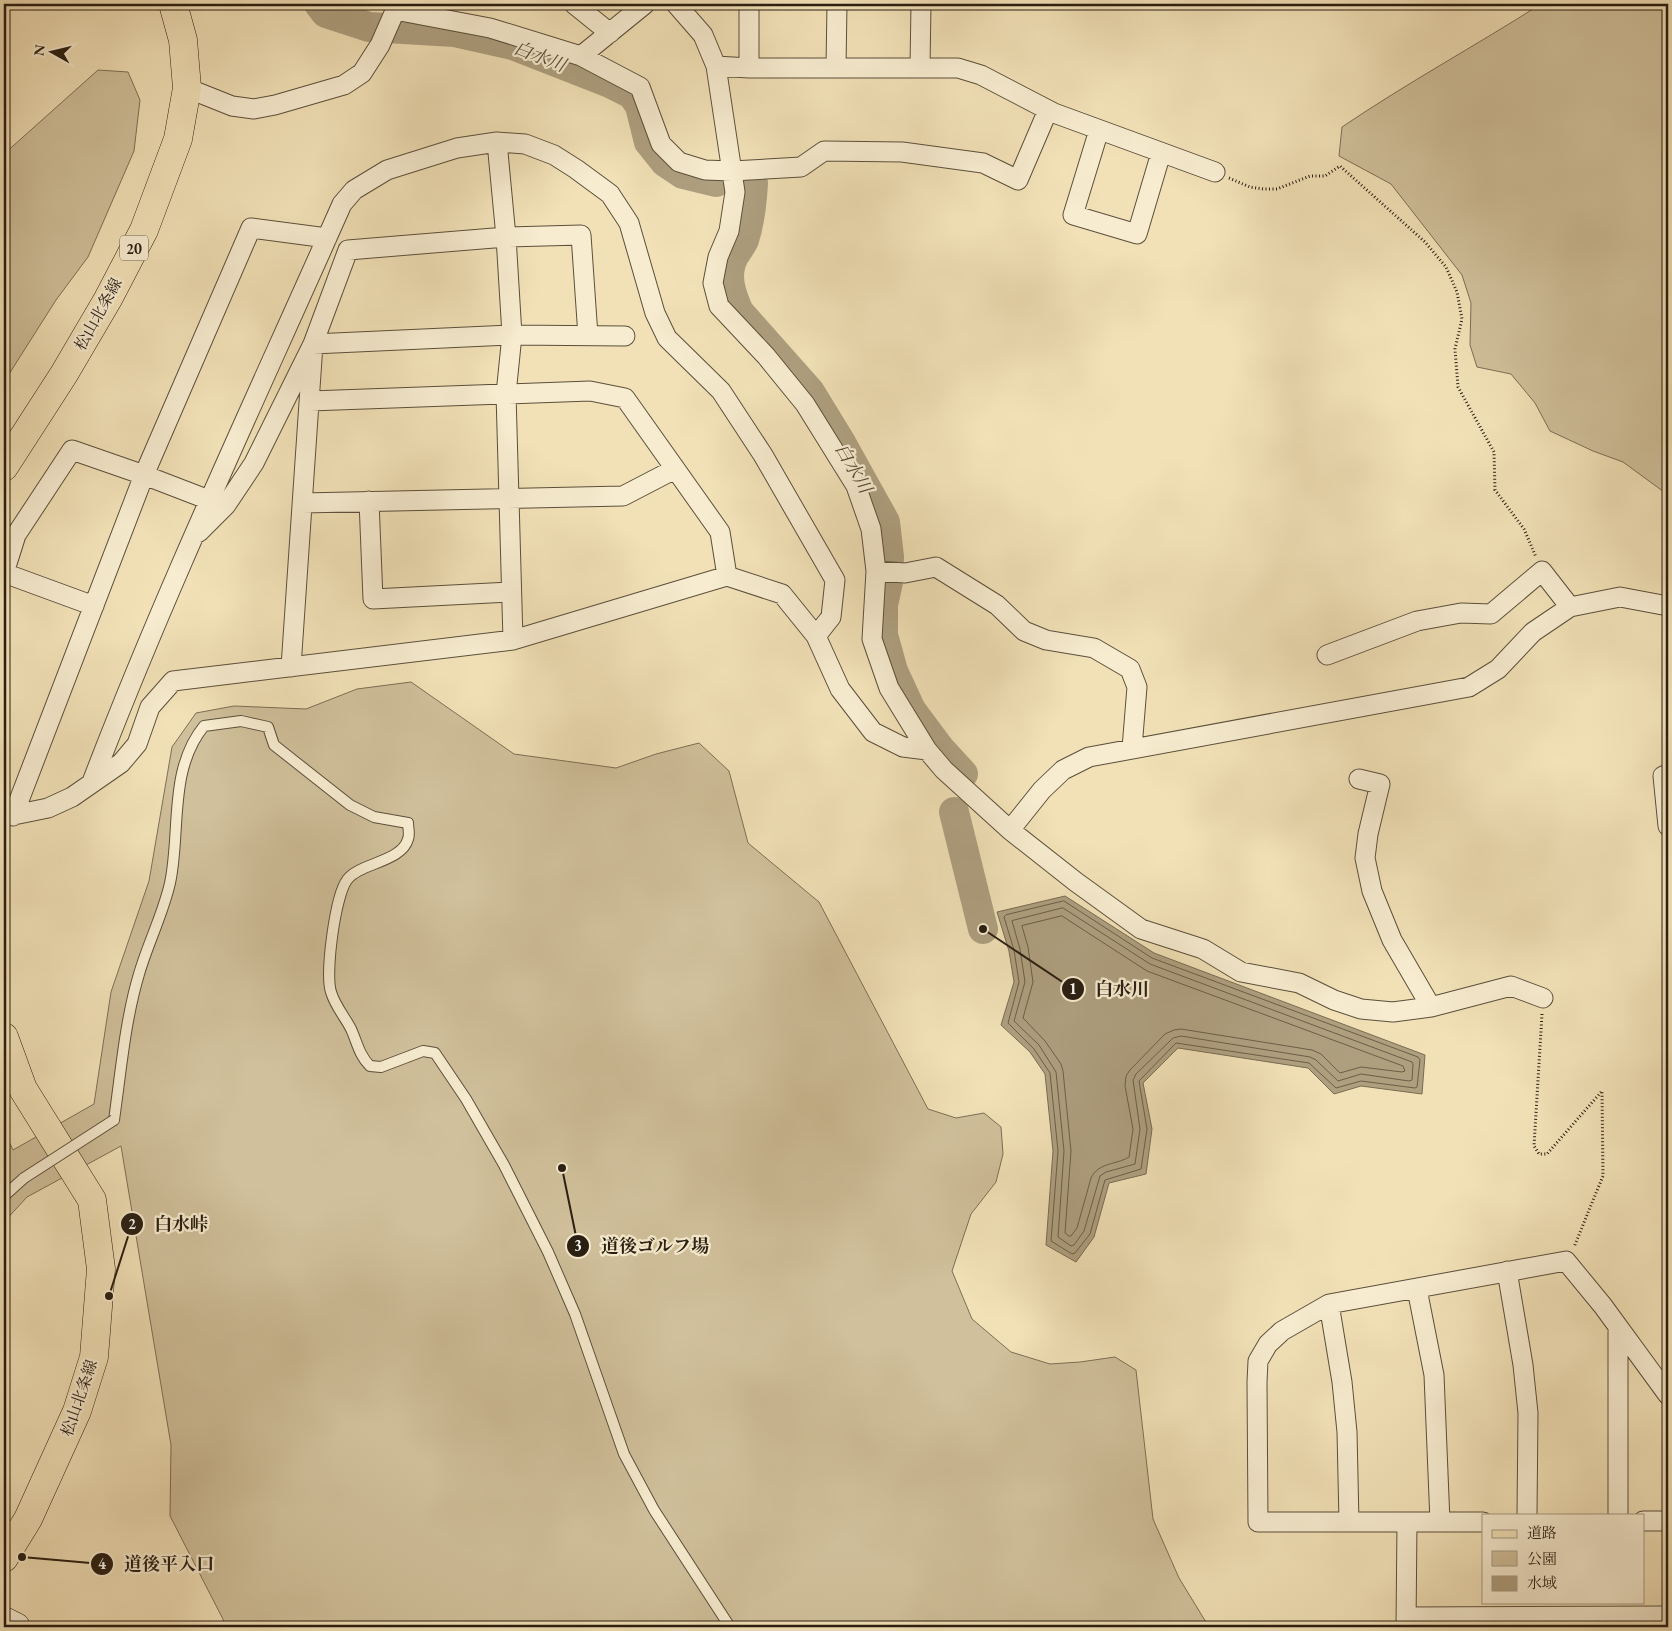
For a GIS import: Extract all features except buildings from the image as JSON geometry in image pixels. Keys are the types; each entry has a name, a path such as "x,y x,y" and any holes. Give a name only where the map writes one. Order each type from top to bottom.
{"main road":[{"name":"松山北条線","path":"4,467 74,358 108,299 144,230 178,139 186,88 183,40 173,4"},
{"name":"松山北条線","path":"4,1037 23,1088 92,1200 101,1269 94,1357 77,1410 28,1519 4,1558"}],"street":[{"path":"574,4 610,33"},
{"path":"581,56 645,4"},
{"path":"676,4 703,35 716,66 735,192 729,231 718,257 713,283 719,306 766,356 805,404 856,486 871,529 876,571 872,639 889,688 927,750 944,770 1010,830 1076,882 1141,929 1203,949 1241,972 1299,983 1334,1000 1361,1009 1393,1012 1431,1007 1511,986 1544,998"},
{"path":"749,68 750,4"},
{"path":"836,68 837,4"},
{"path":"920,67 921,4"},
{"path":"186,88 232,106 254,109 275,105 344,85 362,73 380,45 397,7 490,28 581,56 640,87 661,144 678,162 705,170 732,171 801,167 824,150 902,152 983,163 1018,180 1048,110"},
{"path":"716,66 749,68 958,68 981,76 1048,110 1215,172"},
{"path":"1100,130 1073,214 1137,234 1161,152"},
{"path":"497,142 506,237 512,335 506,394 512,640"},
{"path":"92,782 124,698 191,539 342,204 354,190 387,170 457,148 497,142 525,144 554,155 610,194 630,223 655,313 667,338 722,391 763,455 835,580 831,617 816,636"},
{"path":"8,817 94,606 144,475 251,228 327,238"},
{"path":"191,539 226,505 254,463 313,344 348,250 506,237 581,235 588,336"},
{"path":"313,344 512,335 625,336"},
{"path":"291,667 313,344"},
{"path":"310,401 590,391 625,398 720,532 727,576"},
{"path":"94,606 4,573 16,535 72,450 208,500"},
{"path":"303,503 623,496 675,469"},
{"path":"369,501 373,599 511,592"},
{"path":"876,571 905,573 936,567 997,605 1024,631 1046,640 1094,648 1130,669 1137,687 1132,748"},
{"path":"1327,655 1417,620 1461,613 1491,614 1542,571 1570,607"},
{"path":"8,817 48,808 72,797 122,763 138,744 150,707 173,681 512,640 727,576 782,594 816,636 840,689 873,732 903,747 927,750"},
{"path":"1010,830 1042,790 1063,770 1089,757 1469,687 1498,669 1533,632 1570,607 1620,597 1668,606"},
{"path":"1668,774 1663,776 1668,826"},
{"path":"1359,779 1380,784 1368,834 1365,858 1372,891 1392,940 1431,1007"},
{"path":"1482,1522 1258,1522 1258,1361 1268,1344 1282,1331 1329,1304 1566,1261 1603,1306 1668,1395"},
{"path":"1507,1271 1523,1365 1528,1413 1527,1514"},
{"path":"1417,1289 1434,1375 1440,1522"},
{"path":"1329,1304 1342,1382 1347,1432 1349,1522"},
{"path":"1618,1329 1618,1514"},
{"path":"1644,1521 1668,1520"},
{"path":"1408,1522 1406,1622 1528,1615 1668,1616"},
{"path":"4,1621 16,1627"}],"lane":[{"path":"4,1196 24,1178 114,1120 129,1017 139,974 170,883 182,773 194,738 204,726 241,721 268,727 274,745 350,805 374,817 408,823 408,838 401,850 354,874 348,879 342,889 338,901 332,941 331,991 351,1029 363,1059 370,1066 381,1067 423,1051 435,1054 466,1099 504,1165 548,1252 575,1314 624,1454 654,1510 730,1627"}],"path":[{"path":"1215,172 1250,186 1263,189 1277,189 1310,176 1324,176 1340,166 1425,242 1446,267 1457,292 1462,319 1455,349 1458,387 1494,452 1495,490 1524,529 1542,571"},
{"path":"1544,998 1534,1146 1539,1154 1547,1154 1602,1091 1603,1176 1573,1246 1578,1253"}],"green space":[{"path":"1541,4 1668,4 1668,493 1623,462 1593,451 1550,431 1535,403 1511,374 1477,367 1470,345 1471,303 1462,275 1391,184 1339,156 1342,127"},
{"path":"98,70 128,72 140,100 134,151 88,257 56,300 4,382 4,154"},
{"path":"411,682 514,754 616,768 656,754 699,743 729,771 748,843 819,902 928,1109 956,1118 984,1113 1001,1127 1003,1154 996,1182 971,1214 952,1271 972,1319 1011,1352 1050,1364 1115,1357 1136,1370 1153,1519 1179,1578 1209,1627 227,1627 170,1516 171,1445 121,1146 27,1197 4,1222 4,1131 13,1150 94,1104 111,992 149,881 172,747 196,713 234,706 306,709 357,689"}],"water":[{"path":"1065,896 1154,953 1425,1055 1422,1094 1361,1086 1334,1094 1308,1068 1178,1048 1143,1083 1152,1129 1146,1174 1109,1183 1094,1237 1076,1262 1046,1245 1053,1151 1045,1074 1030,1052 1001,1025 1014,982 1009,951 997,912"}],"waterway":[{"name":"白水川","path":"319,4 326,13 369,27 455,32 513,45 610,83 632,94 640,106 649,142 665,162 683,174 716,182"},
{"name":"白水川","path":"745,183 753,183 752,197 744,240 734,256 729,270 733,298 739,312 810,392 885,522 889,557 888,582 883,605 883,635 893,671 911,710 940,749 963,774"},
{"name":"白水川","path":"954,812 983,929"}],"place":[{"name":"白水川","path":"983,929"},
{"name":"道後ゴルフ場","path":"562,1168"},
{"name":"白水峠","path":"109,1296"},
{"name":"道後平入口","path":"22,1557"}]}
